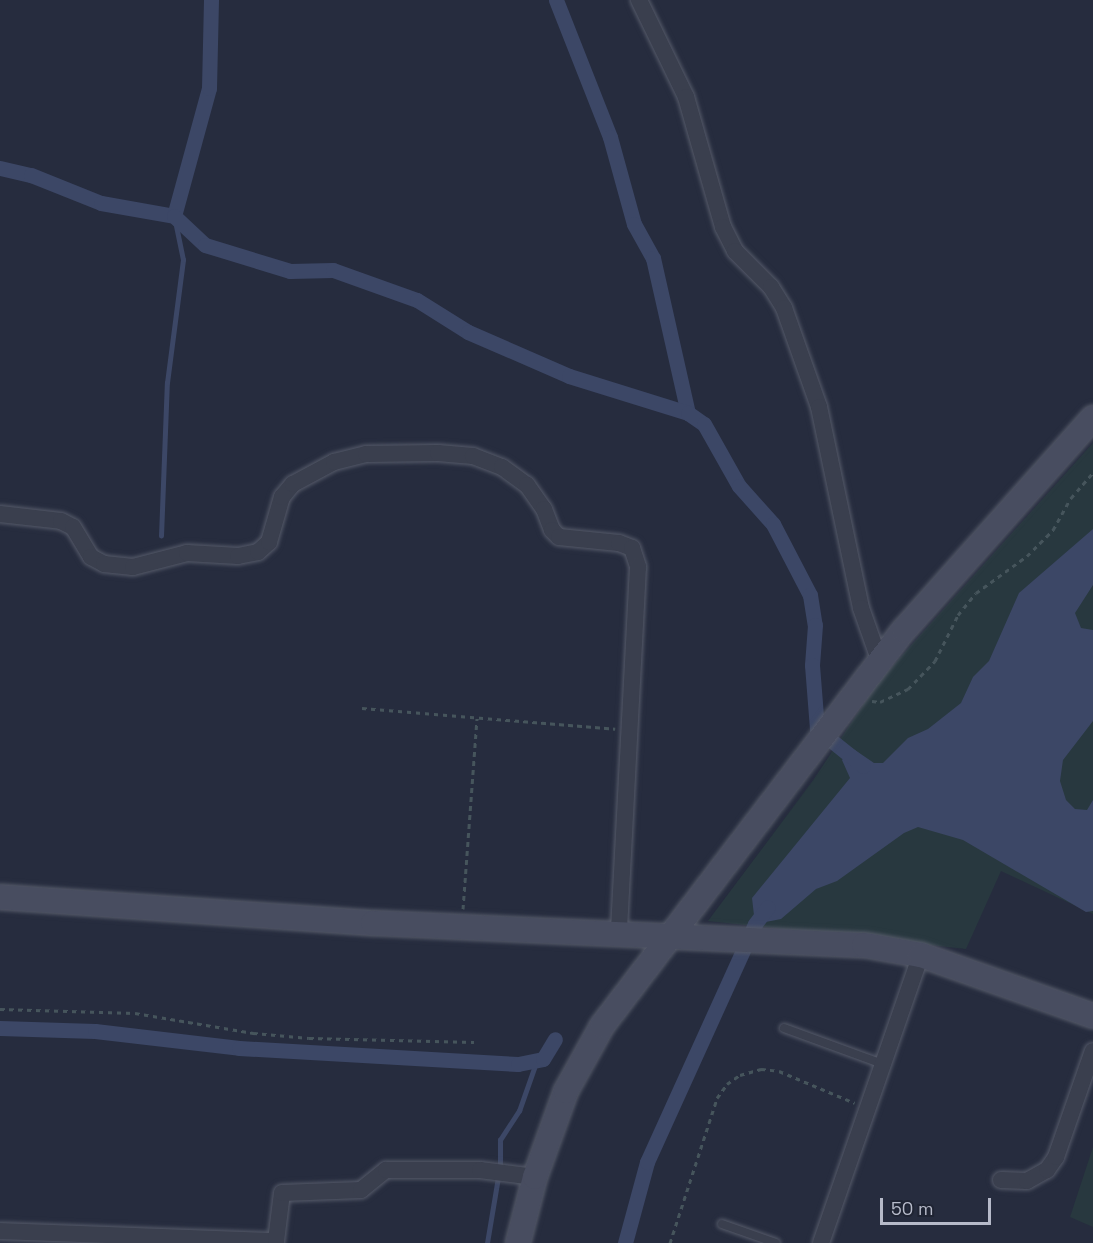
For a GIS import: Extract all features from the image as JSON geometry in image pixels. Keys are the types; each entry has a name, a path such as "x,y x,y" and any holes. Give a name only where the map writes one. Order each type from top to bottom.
{"main road":[{"path":"518,1243 535,1177 566,1091 602,1026 880,662 1093,418"},
{"path":"0,897 461,926 672,934 864,945 921,955 1093,1016"}],"street":[{"path":"639,0 686,97 723,228 735,251 771,286 784,308 819,407 861,608 880,662"},
{"path":"0,514 61,521 73,527 92,557 104,564 133,567 187,553 238,556 258,552 269,542 282,497 293,484 334,462 366,454 473,456 502,467 527,485 559,537 632,548 638,567 619,932"},
{"path":"821,1243 921,955"},
{"path":"1001,1180 1027,1180 1047,1170 1056,1157 1093,1051"},
{"path":"0,1231 276,1241 282,1193 361,1190 386,1170 499,1172 535,1177"}],"lane":[{"path":"784,1028 883,1064"},
{"path":"722,1224 776,1243"}],"path":[{"path":"852,699 880,702 908,689 935,662 950,630 976,593 1028,556 1053,530 1071,498 1093,473"},
{"path":"362,708 630,731"},
{"path":"461,926 477,719"},
{"path":"0,1009 135,1013 253,1033 309,1038 474,1042"},
{"path":"670,1243 717,1098 740,1075 761,1069 778,1071 868,1108"}],"shaded area":[{"path":"1093,443 1093,914 1001,871 966,949 708,921 814,779 878,682"},
{"path":"1093,1147 1093,1227 1070,1217"}],"water":[{"path":"1093,529 1093,585 1075,613 1081,628 1093,630 1093,721 1063,760 1060,781 1066,800 1075,809 1087,810 1093,800 1093,911 1086,912 963,840 918,827 904,833 837,881 816,889 781,919 755,924 752,898 850,778 842,760 852,748 874,763 883,763 908,738 928,729 961,703 973,677 989,661 1019,593"}],"waterway":[{"path":"0,168 31,175 101,203 174,216 209,88 211,0"},
{"path":"556,0 610,137 634,224 653,258 688,413"},
{"path":"161,536 167,383 183,260 174,216"},
{"path":"174,216 205,245 290,271 333,270 417,300 468,332 569,376 688,413 704,424 739,486 773,524 810,595 815,625 812,665 817,729 863,766"},
{"path":"625,1243 647,1162 755,924 768,907"},
{"path":"0,1028 95,1031 239,1048 518,1064 543,1059 555,1039"},
{"path":"500,1169 500,1140 519,1111 537,1060"},
{"path":"487,1243 498,1177"}]}
